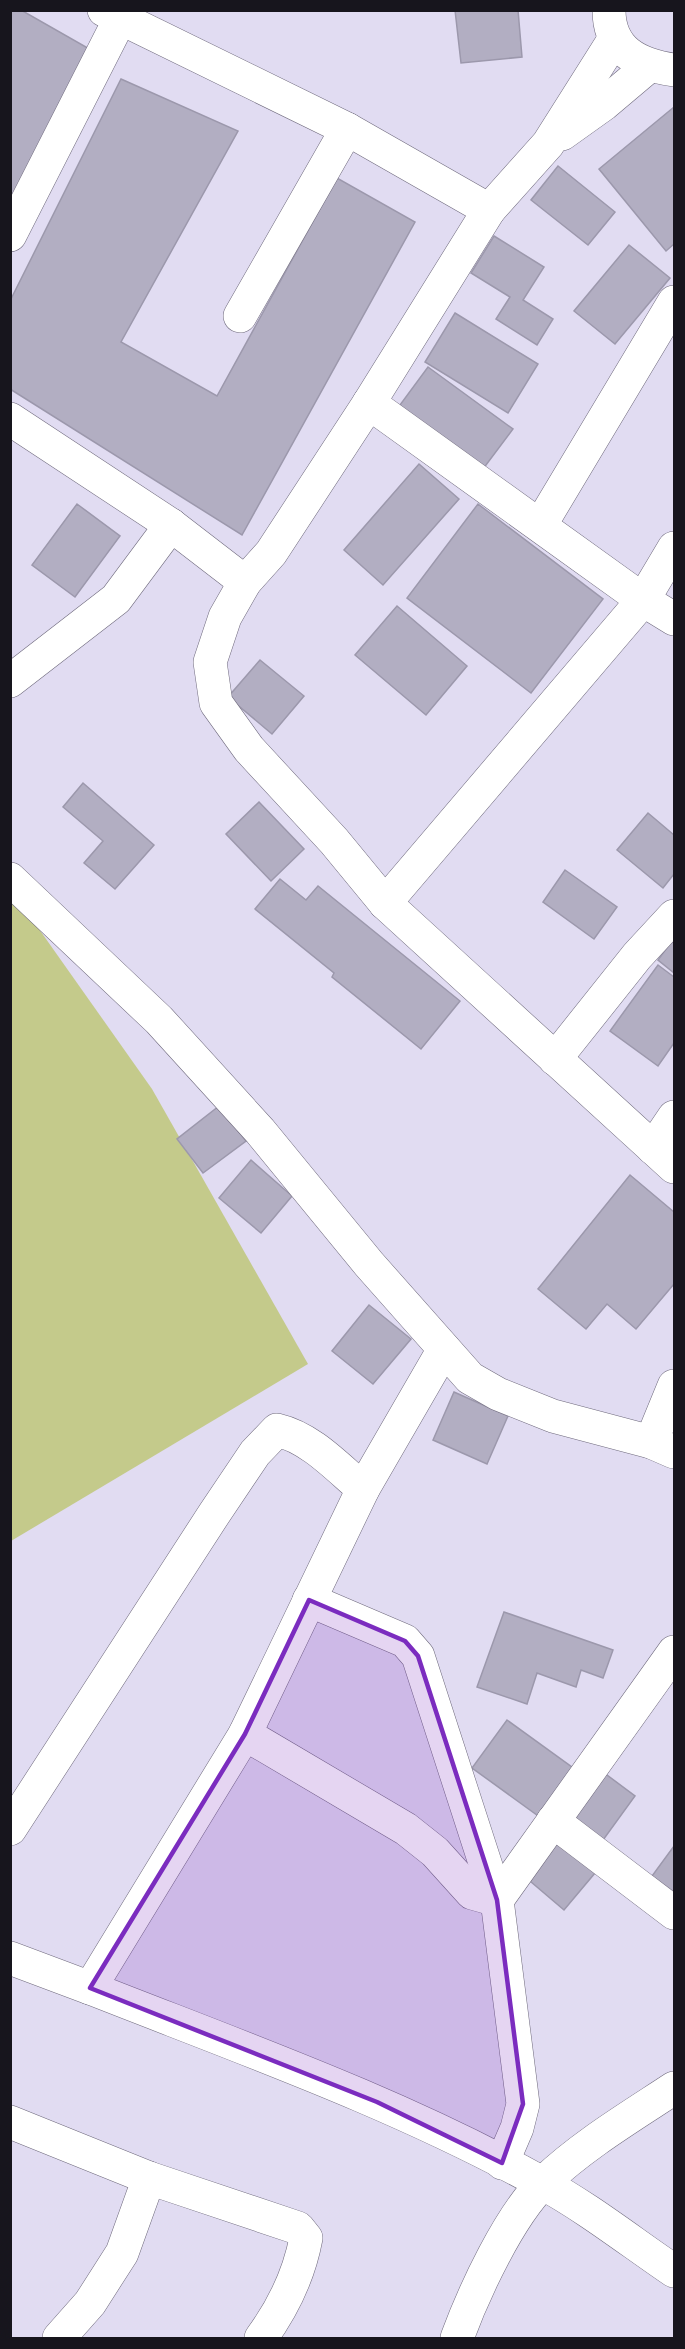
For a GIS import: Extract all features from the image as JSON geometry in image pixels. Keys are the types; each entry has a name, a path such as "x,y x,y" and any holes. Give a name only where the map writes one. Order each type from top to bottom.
{"street":[{"path":"10,235 112,15 347,129 489,210"},
{"path":"609,19 629,56 662,68"},
{"path":"548,144 609,19"},
{"path":"662,68 604,104 548,144 489,210 369,403 271,553 245,582 225,617 210,662 216,703 249,749 334,841 385,903 664,1158 675,1117"},
{"path":"240,316 347,129"},
{"path":"541,524 675,302"},
{"path":"369,403 541,524 643,600 675,620"},
{"path":"10,419 171,525 245,582"},
{"path":"10,681 116,599 171,525"},
{"path":"385,903 643,600 675,548"},
{"path":"10,879 159,1020 260,1131 369,1264 470,1378 498,1394 553,1416 663,1447 675,1386"},
{"path":"555,1059 637,956 675,916"},
{"path":"90,1988 245,1734 363,1489 444,1349"},
{"path":"10,1829 220,1505 255,1453 277,1430 293,1433 307,1442 363,1489"},
{"path":"309,1600 405,1641 418,1656 497,1900 523,2104 517,2128 502,2163"},
{"path":"497,1900 675,1652"},
{"path":"245,1734 406,1829 435,1852 472,1893 497,1900"},
{"path":"554,1821 675,1914"},
{"path":"10,1958 377,2102 543,2183 675,2271"},
{"path":"458,2338 490,2265 524,2206 543,2183 576,2155 675,2088"},
{"path":"10,2122 149,2178 287,2222 301,2231 306,2238 292,2284 281,2309 261,2338"},
{"path":"58,2338 90,2303 122,2253 149,2178"}],"highlighted area":[{"path":"309,1600 405,1641 418,1656 497,1900 523,2104 502,2163 377,2102 90,1988 245,1734"}],"green space":[{"path":"10,888 152,1089 308,1364 11,1541"}],"building":[{"path":"10,10 21,10 93,51 10,200"},
{"path":"455,10 518,10 522,57 461,63"},
{"path":"121,79 238,131 121,342 217,396 337,178 415,222 242,535 10,389 10,301"},
{"path":"674,107 674,244 666,251 599,169"},
{"path":"558,166 615,212 588,245 531,200"},
{"path":"494,236 544,267 523,300 553,319 537,345 496,319 510,297 471,273"},
{"path":"629,245 670,278 615,344 574,311"},
{"path":"455,313 538,364 508,413 425,362"},
{"path":"428,367 513,429 483,469 397,409"},
{"path":"419,464 459,499 383,585 344,550"},
{"path":"77,504 120,536 75,597 32,565"},
{"path":"478,504 603,599 531,693 407,598"},
{"path":"397,606 467,666 426,715 355,655"},
{"path":"260,660 304,696 272,734 228,697"},
{"path":"83,783 154,845 115,889 84,863 103,841 63,807"},
{"path":"259,802 304,849 271,881 226,834"},
{"path":"648,813 674,835 674,874 663,888 617,850"},
{"path":"565,870 617,907 594,939 543,902"},
{"path":"280,879 306,900 318,886 460,1001 421,1049 332,977 334,973 255,909"},
{"path":"674,938 674,973 658,960"},
{"path":"658,965 674,977 674,1043 658,1066 610,1031"},
{"path":"219,1106 246,1141 203,1173 177,1139"},
{"path":"251,1160 292,1196 261,1233 219,1198"},
{"path":"630,1175 674,1212 674,1284 636,1329 607,1304 586,1329 538,1289"},
{"path":"369,1305 411,1339 373,1384 332,1351"},
{"path":"454,1392 508,1416 487,1464 433,1440"},
{"path":"504,1612 613,1650 603,1678 581,1670 576,1687 537,1673 527,1704 477,1687"},
{"path":"507,1720 576,1770 541,1818 472,1768"},
{"path":"599,1769 635,1796 598,1847 562,1820"},
{"path":"555,1839 595,1873 564,1910 524,1876"},
{"path":"674,1846 674,1892 652,1876"}]}
